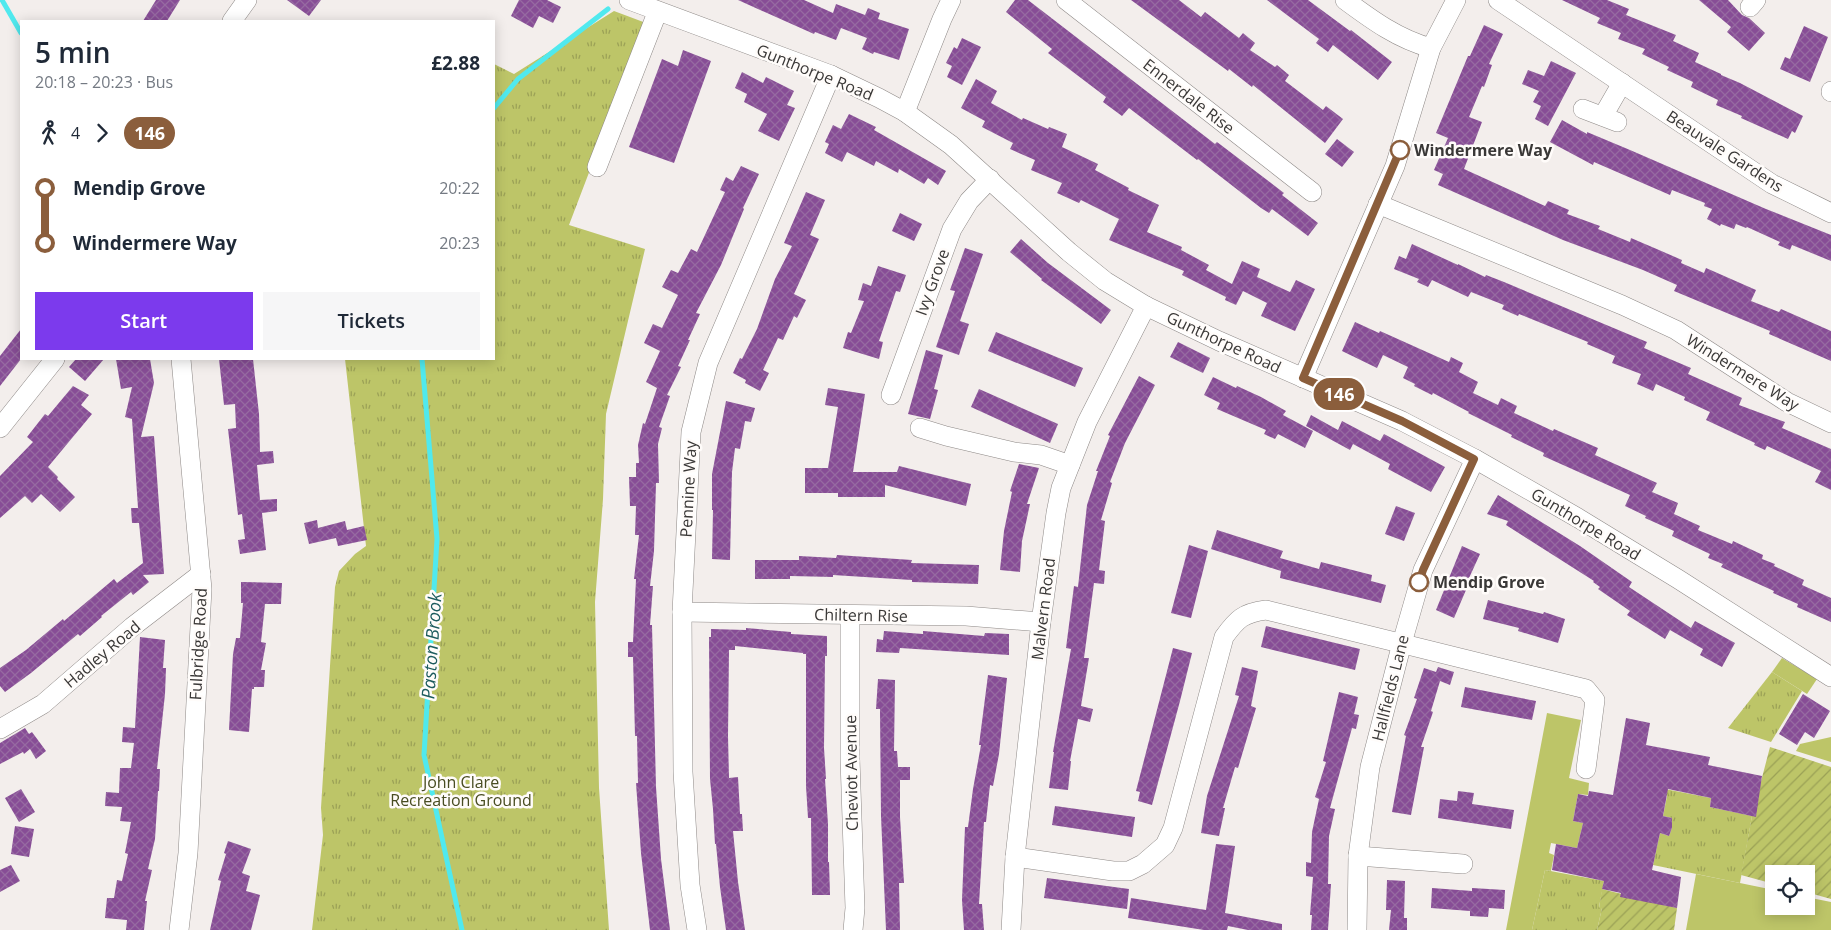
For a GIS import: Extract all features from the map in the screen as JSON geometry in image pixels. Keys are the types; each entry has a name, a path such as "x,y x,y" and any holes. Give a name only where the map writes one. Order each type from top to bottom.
{"street":[{"path":"233,20 247,0"},
{"name":"Gunthorpe Road","path":"629,0 831,75 905,112 951,144 1069,252 1106,281 1146,306 1219,341 1402,421 1474,459 1578,518 1670,574 1831,677"},
{"path":"905,112 951,0"},
{"name":"Ennerdale Rise","path":"1066,0 1312,192"},
{"path":"1345,0 1386,28 1412,42 1431,48"},
{"path":"1303,378 1395,166 1431,48 1456,0"},
{"name":"Beauvale Gardens","path":"1498,0 1772,184 1831,213"},
{"path":"597,167 655,18"},
{"name":"Pennine Way","path":"697,930 690,885 683,772 682,612 690,432 708,363 831,75"},
{"path":"1583,109 1610,119 1622,83"},
{"name":"Ivy Grove","path":"891,395 952,228 969,201 990,179"},
{"name":"Windermere Way","path":"1378,204 1622,305 1676,330 1787,402 1831,423"},
{"name":"Malvern Road","path":"1012,930 1015,857 1041,622 1061,488 1087,422 1146,306"},
{"path":"0,428 54,360"},
{"name":"Fulbridge Road","path":"180,930 188,843 202,589 181,360"},
{"path":"920,428 1014,452 1041,455 1070,464"},
{"name":"Hallfields Lane","path":"1357,930 1358,856 1370,767 1423,570 1474,459"},
{"name":"Hadley Road","path":"0,729 43,704 132,627 201,574"},
{"path":"1015,857 1113,871 1129,871 1143,864 1165,846 1174,828 1224,637 1242,616 1253,612 1266,610 1586,689 1595,700 1586,769"},
{"name":"Chiltern Rise","path":"682,612 850,616 966,616 1041,622"},
{"name":"Cheviot Avenue","path":"850,616 850,759 855,908 853,930"},
{"path":"1358,856 1463,864"}],"green space":[{"name":"John Clare Recreation Ground","path":"614,11 646,23 569,225 645,249 606,414 603,499 595,602 599,788 609,930 312,930 323,835 321,808 335,587 339,571 355,554 366,546 345,360 495,360 495,64 514,74"},
{"path":"1782,658 1817,679 1807,694 1772,672"},
{"path":"1772,672 1802,691 1771,742 1728,728"},
{"path":"1547,713 1581,720 1569,778 1589,783 1588,795 1578,794 1573,821 1583,823 1577,848 1551,843 1549,853 1554,855 1551,871 1545,870 1532,930 1506,930"},
{"path":"1831,737 1831,762 1796,751 1800,744"},
{"path":"1770,747 1831,767 1831,899 1815,895 1815,865 1765,865 1765,882 1741,875 1752,816"},
{"path":"1660,788 1711,798 1710,807 1752,816 1740,883 1653,865 1660,833 1669,836 1672,828 1672,818 1663,816 1667,796"},
{"path":"1545,870 1604,881 1599,907 1602,908 1597,930 1532,930"},
{"path":"1696,874 1765,888 1765,915 1815,915 1815,899 1831,902 1831,930 1686,930"},
{"path":"1602,889 1677,908 1674,930 1597,930 1602,908 1599,908"}],"building":[{"path":"156,0 180,0 168,20 144,20"},
{"path":"287,0 321,0 309,16"},
{"path":"519,0 547,0 561,7 553,23 539,16 533,28 511,16"},
{"path":"738,0 804,0 833,13 836,4 865,15 868,8 880,13 878,19 909,29 899,60 874,52 873,54 862,49 867,38 841,28 836,40 815,32 814,34"},
{"path":"1015,0 1028,0 1215,144 1217,142 1284,193 1282,195 1318,223 1308,236 1272,209 1269,213 1261,208 1129,108 1122,116 1103,102 1106,97 1048,53 1052,49 1006,12"},
{"path":"1131,0 1179,0 1201,17 1205,12 1239,38 1243,33 1255,43 1250,50 1275,67 1277,65 1289,75 1285,81 1323,110 1326,106 1343,119 1325,143 1253,85 1252,87 1229,69 1228,71"},
{"path":"1267,0 1308,0 1392,62 1378,80 1333,45 1328,52 1316,43 1319,39"},
{"path":"1562,0 1607,0 1629,9 1626,15 1676,35 1673,41 1699,53 1695,62 1803,116 1795,133 1792,131 1788,139 1716,105 1718,100 1691,87 1693,82 1667,70 1669,67 1642,54 1645,49 1618,39 1621,33 1597,23 1600,18"},
{"path":"1699,0 1728,0 1742,15 1749,18 1765,33 1749,51 1727,32 1731,27"},
{"path":"1484,25 1503,34 1489,64 1492,65 1484,87 1482,86 1469,117 1482,122 1464,169 1545,206 1548,201 1569,210 1567,214 1600,226 1598,229 1630,242 1631,238 1682,260 1681,263 1704,273 1706,268 1756,290 1751,301 1779,312 1781,309 1831,331 1831,361 1769,334 1770,331 1674,291 1677,285 1563,240 1438,185 1443,174 1434,170 1448,138 1436,133 1468,56 1470,56"},
{"path":"1804,26 1828,37 1810,82 1780,69 1785,57 1790,59"},
{"path":"962,38 981,47 962,85 947,77 952,66 946,63 954,47 957,49"},
{"path":"683,50 711,61 674,163 629,147 662,59 678,66"},
{"path":"1551,61 1576,73 1548,126 1535,119 1541,106 1533,102 1539,91 1522,84 1528,70 1544,76"},
{"path":"742,72 763,83 766,77 794,91 787,105 795,108 779,141 758,131 767,114 744,102 747,94 735,88"},
{"path":"976,79 997,91 991,103 1022,120 1023,118 1048,129 1049,127 1067,134 1062,147 1098,164 1095,170 1129,188 1128,190 1159,205 1147,232 1182,247 1181,250 1209,265 1206,270 1232,284 1242,261 1260,269 1257,277 1290,292 1296,280 1315,289 1295,331 1261,316 1267,303 1243,291 1236,305 1225,300 1226,297 1182,275 1184,271 1109,240 1119,219 1081,200 1079,203 1057,193 1062,183 1031,170 1035,160 1010,149 1013,143 982,127 985,121 961,108"},
{"path":"849,114 876,127 874,130 946,171 938,185 928,178 924,184 899,169 898,173 876,161 874,166 847,152 842,162 825,153 829,144 825,142 833,125 841,129"},
{"path":"1562,120 1587,134 1587,132 1831,235 1831,261 1792,245 1790,250 1778,245 1780,242 1747,227 1736,224 1734,229 1721,224 1720,226 1707,219 1712,209 1704,206 1705,203 1672,190 1670,195 1594,162 1593,165 1550,142"},
{"path":"1337,139 1354,152 1342,167 1325,154"},
{"path":"741,166 759,174 743,208 721,265 696,313 700,314 678,366 681,367 667,395 670,396 659,427 662,428 658,444 659,483 656,483 654,551 650,586 653,586 650,625 652,625 656,787 661,859 670,930 650,930 641,853 636,783 638,783 637,736 635,736 633,657 628,657 628,642 633,642 636,579 634,579 639,535 635,535 636,506 630,506 629,477 636,477 636,463 639,463 638,445 643,423 645,424 657,388 646,382 660,351 644,343 653,324 662,328 678,295 662,287 671,270 678,273 691,249 697,252 725,192 720,190 726,177 733,181"},
{"path":"806,192 825,200 810,235 819,239 794,294 806,300 797,318 794,316 783,340 778,338 763,370 769,373 760,391 745,383 746,380 733,373 757,329 775,279 792,246 784,243"},
{"path":"900,213 922,224 914,241 892,231"},
{"path":"1021,239 1048,263 1111,310 1101,324 1041,280 1010,252"},
{"path":"1412,244 1485,277 1486,275 1504,282 1647,342 1644,348 1691,368 1688,374 1742,398 1739,405 1785,422 1782,428 1831,449 1831,490 1815,482 1821,471 1767,446 1765,450 1754,445 1755,443 1706,420 1710,412 1684,400 1685,397 1656,384 1653,391 1637,384 1641,374 1612,363 1615,356 1587,344 1588,342 1519,314 1518,316 1502,309 1504,305 1471,292 1468,297 1432,280 1428,287 1417,282 1419,279 1394,269 1399,256 1406,259"},
{"path":"965,248 983,254 960,321 969,324 959,355 936,347 955,291 950,290"},
{"path":"878,266 906,275 900,292 896,291 879,341 883,342 879,359 843,348 848,332 851,333 864,301 858,300 863,283 871,286"},
{"path":"1355,322 1379,333 1380,331 1449,362 1451,357 1463,363 1459,372 1478,382 1473,393 1498,405 1501,398 1517,406 1514,413 1553,431 1554,429 1598,448 1595,455 1657,483 1652,492 1678,503 1674,514 1700,526 1698,530 1732,544 1733,541 1763,555 1762,559 1804,580 1802,585 1831,598 1831,622 1797,607 1798,604 1773,593 1774,591 1721,567 1723,564 1708,558 1710,554 1672,536 1674,531 1645,518 1646,516 1625,506 1630,495 1543,456 1544,453 1511,437 1512,435 1433,393 1432,395 1414,386 1415,384 1403,378 1408,367 1383,355 1377,368 1342,351"},
{"path":"20,330 20,360 0,386 0,356"},
{"path":"996,332 1083,368 1075,387 988,351"},
{"path":"1178,342 1210,358 1203,373 1170,357"},
{"path":"926,350 943,355 934,389 938,390 930,419 908,414"},
{"path":"75,360 103,360 85,381 69,367"},
{"path":"116,360 150,360 154,383 141,437 154,436 164,574 143,575 149,582 133,595 131,592 80,636 78,634 5,692 0,686 0,668 26,650 63,619 64,621 114,579 117,583 143,563 139,523 132,523 131,508 138,508 132,419 125,417 132,387 121,389"},
{"path":"219,360 253,360 259,414 260,452 273,451 274,463 257,465 260,500 277,499 277,511 262,513 266,550 240,554 238,540 245,539 242,514 238,515 228,429 236,428 235,404 224,405"},
{"path":"1139,376 1155,385 1125,443 1110,482 1112,483 1101,520 1105,521 1099,570 1105,571 1104,584 1094,583 1084,658 1089,658 1081,706 1093,709 1090,722 1078,719 1070,761 1068,790 1049,788 1053,752 1071,649 1066,648 1074,586 1078,587 1087,505 1098,471 1096,471 1110,436 1108,435"},
{"path":"1213,377 1261,397 1286,411 1283,415 1313,431 1305,448 1278,434 1275,439 1264,434 1266,430 1217,409 1220,403 1204,395"},
{"path":"73,386 89,395 81,405 92,414 48,467 75,497 60,512 41,494 32,503 25,496 0,518 0,476 33,442 27,437 45,414 48,416"},
{"path":"828,388 865,394 853,472 897,472 899,466 971,484 966,506 885,485 885,497 838,497 838,493 805,493 805,468 828,468 838,407 825,405"},
{"path":"979,389 1058,424 1050,443 971,407"},
{"path":"726,401 755,408 751,422 745,421 740,449 735,448 732,472 730,560 712,559 712,474"},
{"path":"1311,415 1338,430 1342,421 1380,441 1384,434 1445,467 1431,492 1388,469 1390,464 1353,444 1350,450 1306,426"},
{"path":"1019,464 1039,468 1027,504 1030,504 1022,541 1020,572 1000,570 1004,531 1012,492 1010,491"},
{"path":"1498,495 1580,546 1632,582 1629,587 1691,628 1695,621 1735,643 1722,667 1700,655 1703,649 1670,630 1665,639 1627,615 1630,611 1598,589 1600,587 1594,581 1506,525 1508,521 1487,514"},
{"path":"1396,506 1415,513 1404,541 1385,534"},
{"path":"317,520 318,528 345,521 347,530 364,526 367,540 338,546 336,538 309,544 304,523"},
{"path":"1217,530 1283,551 1280,558 1319,569 1321,562 1372,575 1371,581 1386,585 1381,603 1280,578 1281,571 1211,549"},
{"path":"1189,545 1208,551 1191,618 1171,613"},
{"path":"1462,546 1480,554 1464,589 1466,590 1454,618 1436,610"},
{"path":"837,555 912,560 911,563 979,565 978,584 912,582 912,580 833,575 833,577 790,576 790,579 755,579 755,560 799,560 799,556 836,558"},
{"path":"241,582 282,583 281,604 265,604 261,642 266,643 261,670 265,670 264,687 254,687 252,689 249,732 229,730 233,654 236,638 240,638 243,603 241,603"},
{"path":"1488,600 1543,614 1544,612 1565,619 1558,643 1518,631 1519,628 1483,619"},
{"path":"1266,626 1360,649 1355,670 1261,647"},
{"path":"746,628 791,632 791,634 827,636 824,748 830,895 812,895 811,818 808,818 806,786 806,654 735,646 735,650 729,650 729,778 738,777 740,814 742,814 743,831 733,831 745,930 726,930 715,844 710,779 709,637 711,637 711,629 746,630"},
{"path":"884,631 923,634 923,631 984,636 985,633 1009,634 1009,655 900,648 899,653 876,652 877,639 883,640"},
{"path":"140,637 165,640 163,668 166,668 165,694 157,769 160,769 155,839 148,869 152,870 145,901 147,901 144,930 126,930 127,920 105,918 107,898 114,898 117,880 122,881 128,854 125,853 131,822 120,821 122,807 105,806 106,792 119,793 120,768 131,768 134,743 122,742 123,727 135,728"},
{"path":"1173,648 1192,653 1152,805 1138,801 1140,792 1136,791"},
{"path":"1242,667 1258,671 1251,706 1256,708 1238,768 1235,767 1223,808 1225,808 1219,836 1201,833 1207,796 1239,696 1235,695"},
{"path":"1438,667 1454,672 1450,685 1440,681 1431,711 1433,712 1421,747 1424,747 1411,815 1392,812 1406,736 1404,735 1417,699 1414,698 1424,668 1436,672"},
{"path":"988,675 1007,678 999,754 993,786 990,785 986,822 984,822 979,904 982,904 984,930 964,930 962,900 965,827 968,827 981,745 979,745"},
{"path":"878,679 895,680 894,751 897,751 898,767 910,767 910,780 900,780 904,883 899,883 900,930 886,930 881,816 880,709 876,709"},
{"path":"1465,687 1536,701 1532,720 1461,707"},
{"path":"1339,692 1358,697 1354,714 1359,715 1356,729 1352,728 1330,808 1335,809 1329,836 1328,884 1331,884 1328,930 1311,930 1312,915 1310,915 1313,877 1306,876 1306,862 1311,863 1312,832 1319,799 1315,797 1326,762 1323,761"},
{"path":"1803,694 1830,711 1814,738 1805,732 1797,745 1779,734"},
{"path":"1626,718 1650,723 1646,745 1710,757 1708,765 1762,776 1756,817 1710,807 1711,798 1668,789 1663,816 1672,818 1672,828 1669,836 1660,833 1652,870 1681,877 1677,908 1620,897 1621,893 1602,889 1604,881 1552,870 1556,844 1577,848 1583,823 1573,821 1578,794 1588,796 1589,791 1613,795"},
{"path":"25,728 29,734 32,732 46,751 36,759 30,749 24,754 23,752 0,764 0,743"},
{"path":"21,789 35,812 19,822 5,798"},
{"path":"1458,791 1474,793 1472,804 1514,810 1511,829 1438,818 1440,799 1457,801"},
{"path":"1055,806 1135,817 1132,837 1052,825"},
{"path":"15,826 34,829 29,857 11,854"},
{"path":"228,841 251,849 242,873 250,876 246,891 260,895 251,930 210,930 221,881 218,880"},
{"path":"1216,844 1235,846 1225,913 1282,924 1282,930 1248,930 1228,926 1227,930 1204,930 1128,918 1131,898 1206,910"},
{"path":"11,865 20,881 0,892 0,870"},
{"path":"1047,878 1129,889 1127,909 1044,898"},
{"path":"1387,880 1405,881 1404,918 1407,918 1407,930 1389,930 1391,910 1386,910"},
{"path":"1432,888 1472,891 1472,888 1505,890 1504,909 1489,908 1488,917 1470,916 1470,911 1431,908"}],"waterway":[{"path":"2,0 20,31"},
{"path":"495,107 518,79 608,9"},
{"name":"Paston Brook","path":"422,360 437,539 424,755 462,930"}],"bus line":[{"name":"146","path":"1400,150 1395,166 1303,378 1402,421 1474,459 1419,582"}],"place":[{"name":"Windermere Way","path":"1400,150"},
{"name":"Mendip Grove","path":"1419,582"}]}
